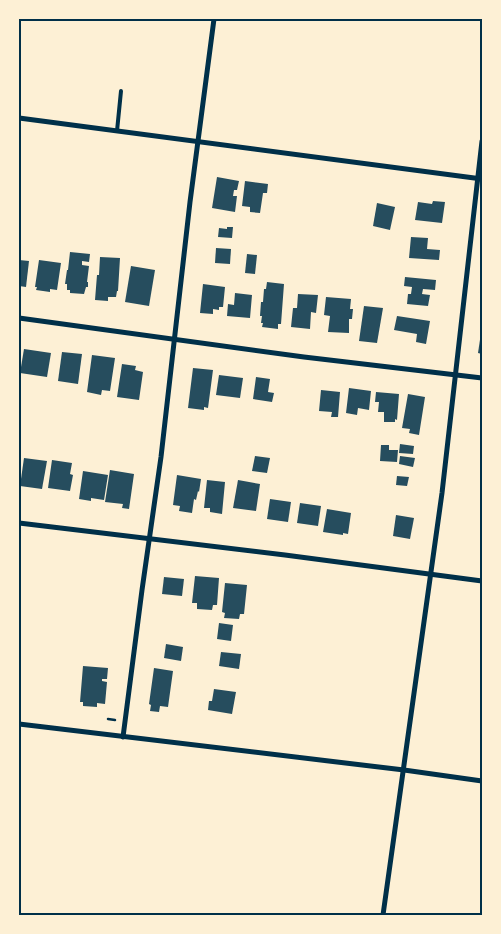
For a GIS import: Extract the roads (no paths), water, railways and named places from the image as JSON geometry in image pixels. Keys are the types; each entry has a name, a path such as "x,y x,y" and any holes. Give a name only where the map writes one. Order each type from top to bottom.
{"street":[{"path":"123,737 161,457 190,202 214,19"},
{"path":"19,118 480,179"},
{"path":"383,915 442,493 480,179 482,141"},
{"path":"19,318 304,357 482,378"},
{"path":"19,523 285,555 482,582"},
{"path":"19,724 482,781"}],"lane":[{"path":"116,130 121,91"}]}
